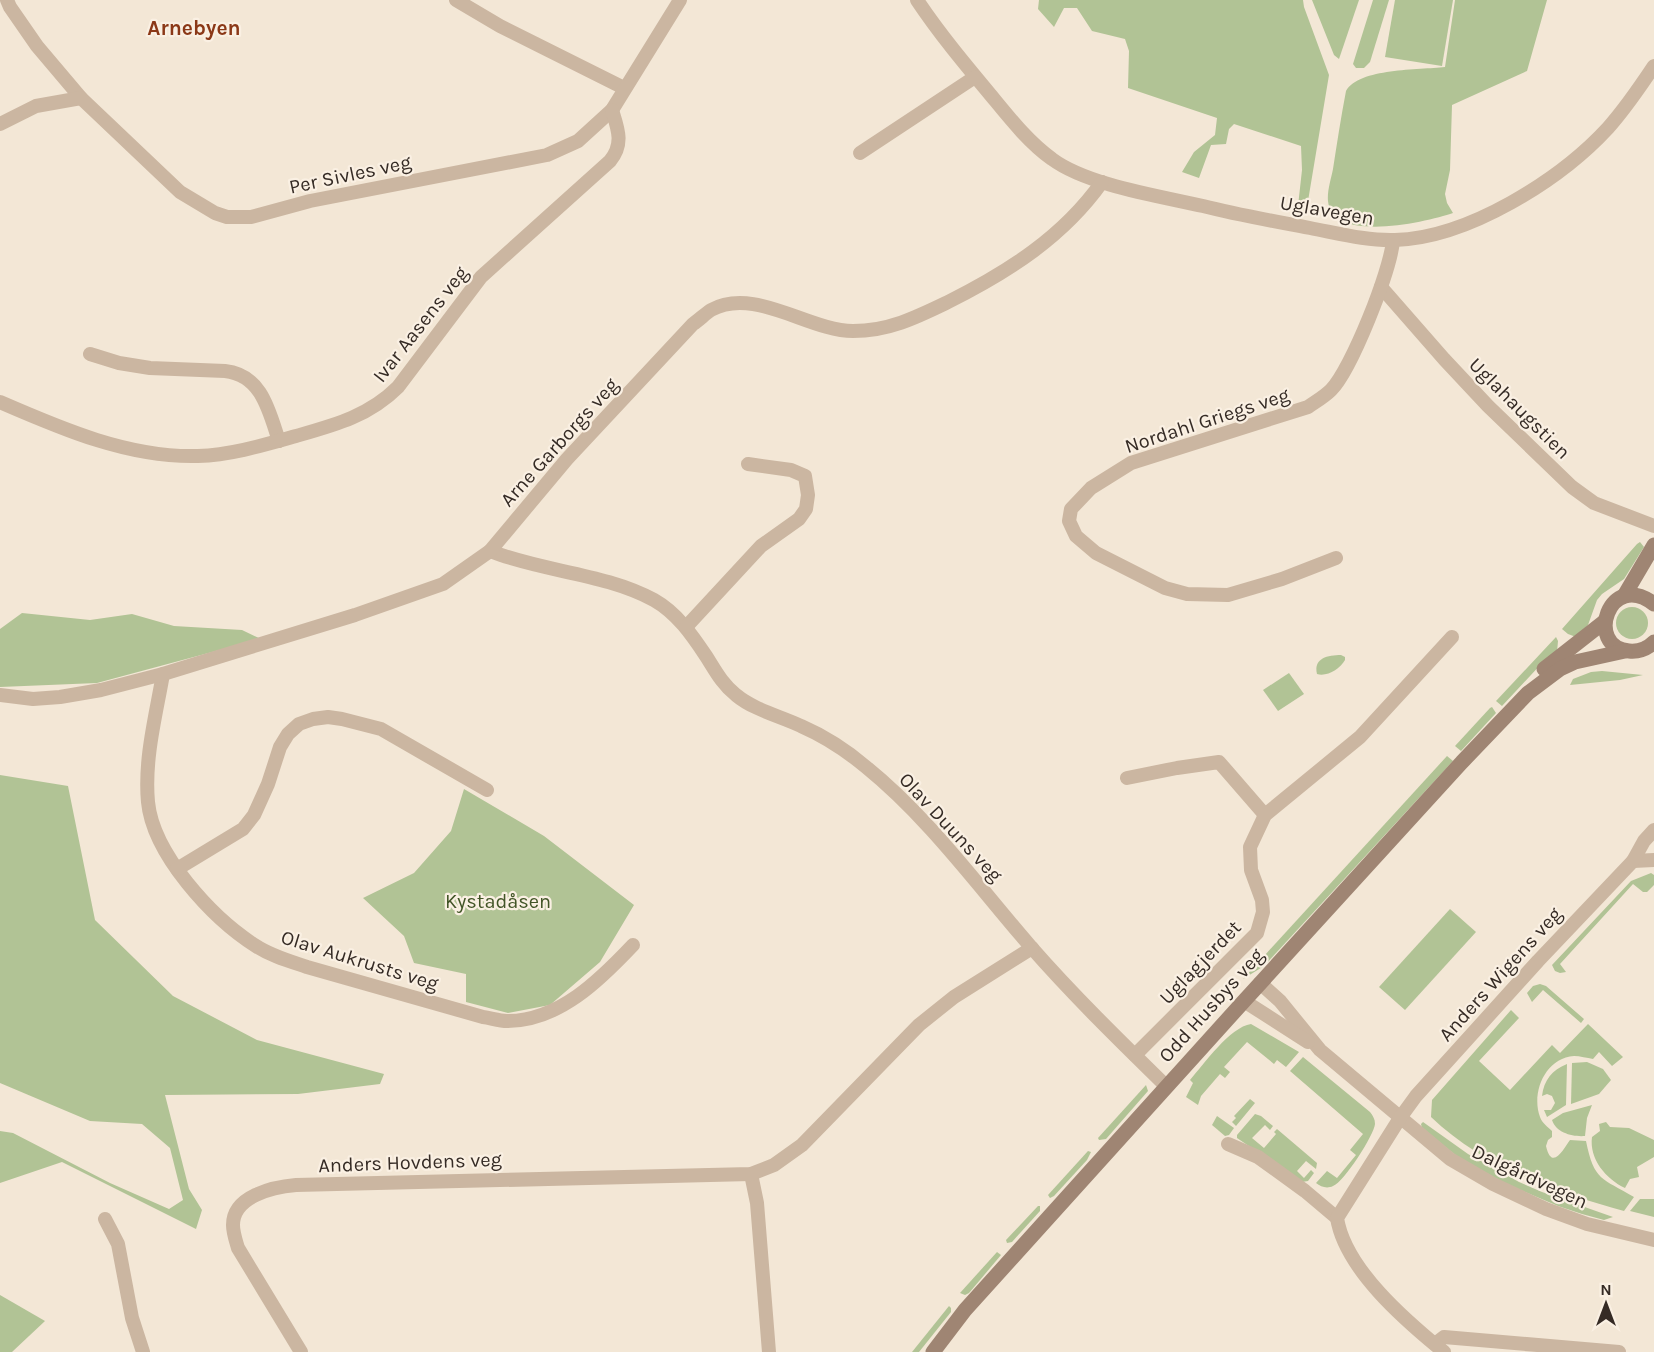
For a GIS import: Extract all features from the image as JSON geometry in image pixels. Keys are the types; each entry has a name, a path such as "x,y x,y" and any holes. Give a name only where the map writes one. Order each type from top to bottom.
{"street":[{"name":"Per Sivles veg","path":"8,0 10,7 37,46 81,98 180,192 215,213 238,218 251,217 310,201 547,155 563,149 578,141 612,110 680,0"},
{"path":"456,0 500,26 624,88"},
{"name":"Uglavegen","path":"917,0 934,25 1015,124 1052,160 1083,176 1102,182 1220,210 1353,237 1410,239 1484,217 1520,197 1556,174 1608,129 1654,66"},
{"path":"860,153 975,76"},
{"path":"0,124 36,106 81,98"},
{"name":"Ivar Aasens veg","path":"0,402 96,440 147,452 172,455 219,454 279,441 350,420 376,407 392,393 481,277 610,162 617,151 620,137 612,110"},
{"name":"Arne Garborgs veg","path":"0,695 33,699 87,693 163,674 355,615 443,585 490,551 567,459 693,324 712,310 746,303 768,307 833,329 852,331 878,330 908,322 990,281 1039,248 1087,204 1102,182"},
{"name":"Nordahl Griegs veg","path":"1336,558 1282,579 1228,595 1187,594 1165,588 1096,553 1076,536 1069,521 1071,509 1091,488 1131,463 1308,407 1332,390 1354,352 1381,287 1392,252 1393,240"},
{"name":"Uglahaugstien","path":"1381,287 1488,406 1572,488 1594,503 1654,526"},
{"path":"90,354 136,366 225,371 239,374 251,381 261,392 269,408 279,441"},
{"path":"686,627 761,546 799,519 806,509 808,495 804,476 791,470 748,464"},
{"name":"Odd Husbys veg","path":"1528,693 1534,678 1604,622 1607,611 1614,602 1624,596 1654,545"},
{"name":"Olav Duuns veg","path":"490,551 511,559 628,587 671,611 686,627 720,679 740,699 803,726 845,751 867,767 907,805 943,843 1032,948 1166,1086"},
{"path":"1624,596 1635,595 1646,598 1654,604"},
{"path":"1604,622 1606,635 1614,645 1625,651"},
{"name":"Uglagjerdet","path":"1135,1055 1257,933 1263,912 1262,900 1251,870 1250,847 1264,815 1360,737 1452,637"},
{"name":"Odd Husbys veg","path":"933,1352 965,1310 1166,1086 1528,693 1560,669 1575,662 1625,651 1638,652 1652,644"},
{"name":"Olav Aukrusts veg","path":"163,674 148,767 148,804 161,841 177,869 230,927 256,946 281,958 483,1017 507,1021 532,1017 574,999 599,981 633,945"},
{"path":"177,869 243,829 254,815 268,784 280,747 288,734 299,724 313,719 328,717 342,719 381,729 487,790"},
{"path":"1127,778 1219,762 1264,815"},
{"name":"Anders Wigens veg","path":"1337,1218 1416,1096 1538,961 1633,861 1644,841 1654,830"},
{"path":"1633,861 1654,860"},
{"name":"Anders Hovdens veg","path":"301,1352 238,1248 235,1238 234,1217 247,1201 261,1192 276,1187 296,1185 751,1174 774,1165 802,1144 919,1025 954,997 1032,948"},
{"name":"Dalgårdvegen","path":"1260,983 1280,1000 1320,1050"},
{"name":"Dalgårdvegen","path":"1244,1000 1320,1050 1450,1159 1493,1184 1546,1209 1587,1224 1654,1240"},
{"path":"1228,1144 1258,1157 1305,1191 1337,1218 1346,1248 1366,1275 1395,1308 1439,1348 1444,1337 1619,1352"},
{"path":"751,1174 757,1203 769,1352"},
{"path":"105,1219 118,1244 132,1318 143,1352"}],"green space":[{"path":"1039,0 1303,0 1329,75 1306,213 1293,210 1298,206 1302,170 1301,146 1234,124 1229,129 1226,144 1211,145 1199,178 1182,172 1194,152 1215,135 1217,118 1128,88 1129,51 1125,39 1092,31 1077,8 1064,8 1054,27 1038,9"},
{"path":"1312,0 1359,0 1339,59 1334,55"},
{"path":"1373,0 1389,0 1370,62 1364,68 1356,68 1353,64"},
{"path":"1395,0 1453,0 1442,66 1385,57"},
{"path":"1455,0 1547,0 1527,71 1452,105 1450,170 1445,194 1453,213 1423,221 1382,226 1362,226 1346,222 1333,214 1328,197 1346,91 1353,83 1376,74 1445,67"},
{"path":"1640,542 1644,547 1624,579 1597,600 1588,625 1576,637 1562,629 1637,544"},
{"path":"1632,607 1643,612 1648,623 1643,634 1632,639 1621,634 1616,623 1621,612"},
{"path":"22,613 90,620 132,614 174,626 242,630 261,639 97,683 0,687 0,629"},
{"path":"1556,637 1557,652 1543,662 1502,706 1496,701"},
{"path":"1341,655 1345,657 1345,660 1337,669 1321,675 1317,674 1319,661 1323,658"},
{"path":"1591,672 1643,675 1620,680 1570,685 1573,679"},
{"path":"1289,673 1304,694 1278,711 1263,690"},
{"path":"1492,707 1496,713 1461,751 1455,746"},
{"path":"1447,756 1453,761 1264,966 1243,979"},
{"path":"0,775 68,786 95,920 173,996 257,1040 384,1074 380,1084 298,1094 165,1095 189,1189 202,1210 196,1229 62,1162 0,1183 0,1131 13,1133 110,1183 169,1209 183,1200 170,1148 142,1124 90,1121 0,1083"},
{"name":"Kystadåsen","path":"464,789 544,836 634,905 600,962 550,1005 508,1013 466,1002 466,974 414,963 404,936 363,898 414,873 451,831"},
{"path":"1651,873 1654,875 1654,885 1647,892 1643,892 1633,884 1560,964 1566,972 1555,971 1552,965 1631,881"},
{"path":"1450,909 1476,932 1405,1010 1379,987"},
{"path":"1540,984 1546,986 1584,1019 1581,1023 1543,990 1532,1002 1527,993 1533,986"},
{"path":"1511,1010 1519,1018 1479,1061 1510,1090 1552,1045 1560,1053 1588,1024 1623,1057 1612,1066 1599,1052 1593,1059 1574,1056 1564,1058 1548,1070 1537,1098 1541,1119 1552,1131 1552,1137 1546,1146 1551,1157 1558,1156 1570,1140 1586,1141 1592,1164 1601,1177 1634,1197 1624,1211 1547,1186 1497,1164 1451,1135 1431,1117 1432,1100"},
{"path":"1251,1024 1299,1052 1286,1067 1277,1060 1274,1064 1247,1042 1224,1067 1230,1072 1225,1078 1220,1074 1201,1096 1198,1105 1186,1097 1193,1083 1190,1080 1210,1056 1226,1039"},
{"path":"1303,1057 1370,1112 1375,1121 1370,1138 1358,1158 1338,1183 1329,1187 1316,1183 1327,1171 1337,1178 1356,1155 1350,1150 1363,1134 1290,1071"},
{"path":"1587,1062 1603,1069 1611,1080 1599,1094 1571,1104 1572,1063"},
{"path":"1567,1064 1566,1105 1547,1117 1544,1110 1551,1110 1555,1103 1552,1096 1547,1094 1542,1096 1545,1085 1557,1069"},
{"path":"1146,1085 1148,1091 1106,1139 1099,1140 1098,1138"},
{"path":"1250,1099 1255,1103 1236,1126 1232,1122 1236,1118 1234,1116"},
{"path":"1592,1105 1587,1118 1585,1136 1575,1136 1561,1131 1552,1120 1563,1113"},
{"path":"1255,1114 1273,1126 1270,1130 1265,1125 1252,1138 1264,1148 1276,1134 1274,1132 1277,1129 1317,1163 1316,1169 1306,1161 1297,1171 1304,1178 1311,1170 1314,1173 1308,1181 1302,1182 1237,1138"},
{"path":"1217,1116 1234,1128 1229,1135 1225,1136 1212,1125"},
{"path":"1423,1122 1468,1154 1519,1182 1613,1217 1604,1220 1582,1214 1506,1184 1459,1158 1422,1128"},
{"path":"1606,1122 1610,1127 1629,1128 1654,1140 1654,1157 1637,1167 1639,1177 1630,1179 1625,1188 1605,1174 1593,1153 1592,1137 1600,1131 1599,1124"},
{"path":"1088,1151 1091,1152 1087,1160 1050,1198 1048,1195"},
{"path":"1640,1199 1654,1199 1654,1217 1630,1211"},
{"path":"1040,1206 1040,1211 1012,1242 1007,1243 1006,1240"},
{"path":"997,1252 1001,1255 969,1293 965,1295 960,1293"},
{"path":"0,1295 45,1321 12,1352 0,1352"},
{"path":"949,1306 951,1312 919,1352 912,1352"}],"district":[{"name":"Arnebyen","path":"194,28"}]}
